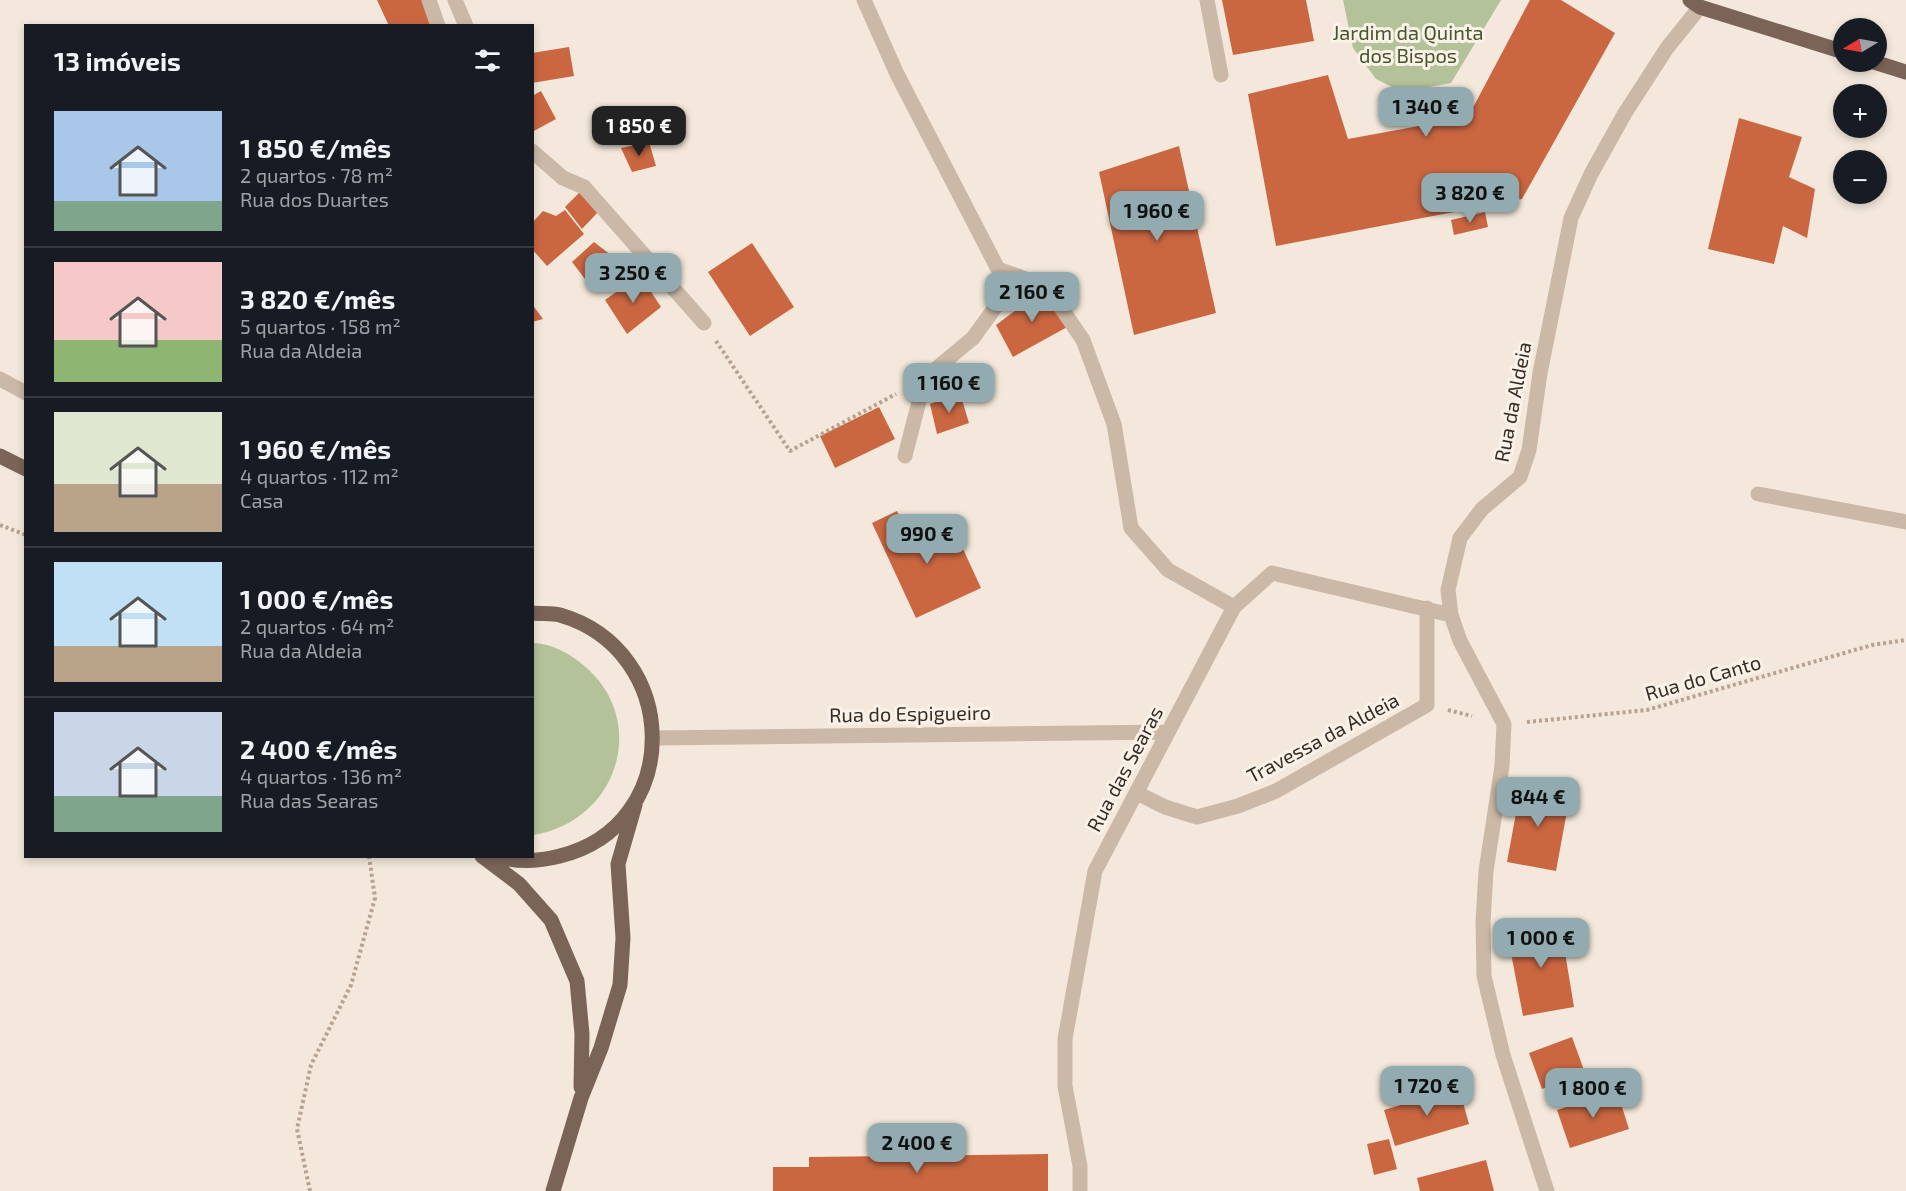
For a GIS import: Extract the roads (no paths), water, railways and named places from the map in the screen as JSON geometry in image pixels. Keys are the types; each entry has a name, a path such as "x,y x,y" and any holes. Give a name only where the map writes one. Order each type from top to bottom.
{"main road":[{"path":"1695,4 1833,48"},
{"path":"1887,66 1906,72"},
{"path":"0,456 24,468"},
{"path":"534,613 559,615 597,632 627,660 647,697 653,738 649,770 637,800 618,864 623,938 620,985 601,1048 581,1098 553,1191"},
{"path":"514,858 539,861 578,851 611,830 637,800"},
{"path":"485,858 519,884 551,920 578,981 582,1034 581,1098"}],"street":[{"path":"429,0 437,24"},
{"path":"455,0 465,24"},
{"path":"864,0 897,74 998,269 1047,287 1083,340 1114,424 1131,528 1168,570 1234,607"},
{"path":"1207,0 1221,75"},
{"name":"Rua da Aldeia","path":"1547,1191 1503,1055 1484,976 1483,922 1486,871 1502,766 1504,724 1460,641 1451,615 1448,590 1460,538 1482,509 1520,477 1529,450 1540,373 1571,218 1591,174 1625,113 1695,4"},
{"path":"534,153 563,178 584,187 704,323"},
{"path":"904,456 925,378 973,338 1018,276"},
{"path":"0,379 24,392"},
{"path":"1758,494 1906,522"},
{"name":"Rua das Searas","path":"1080,1191 1080,1166 1065,1086 1065,1039 1095,871 1234,607 1272,573 1451,615"},
{"name":"Travessa da Aldeia","path":"1137,793 1165,807 1197,817 1238,806 1276,791 1427,705 1427,609"},
{"name":"Rua do Espigueiro","path":"653,738 1168,732"}],"park label":[{"name":"Jardim da Quinta dos Bispos","path":"1408,44"}]}
